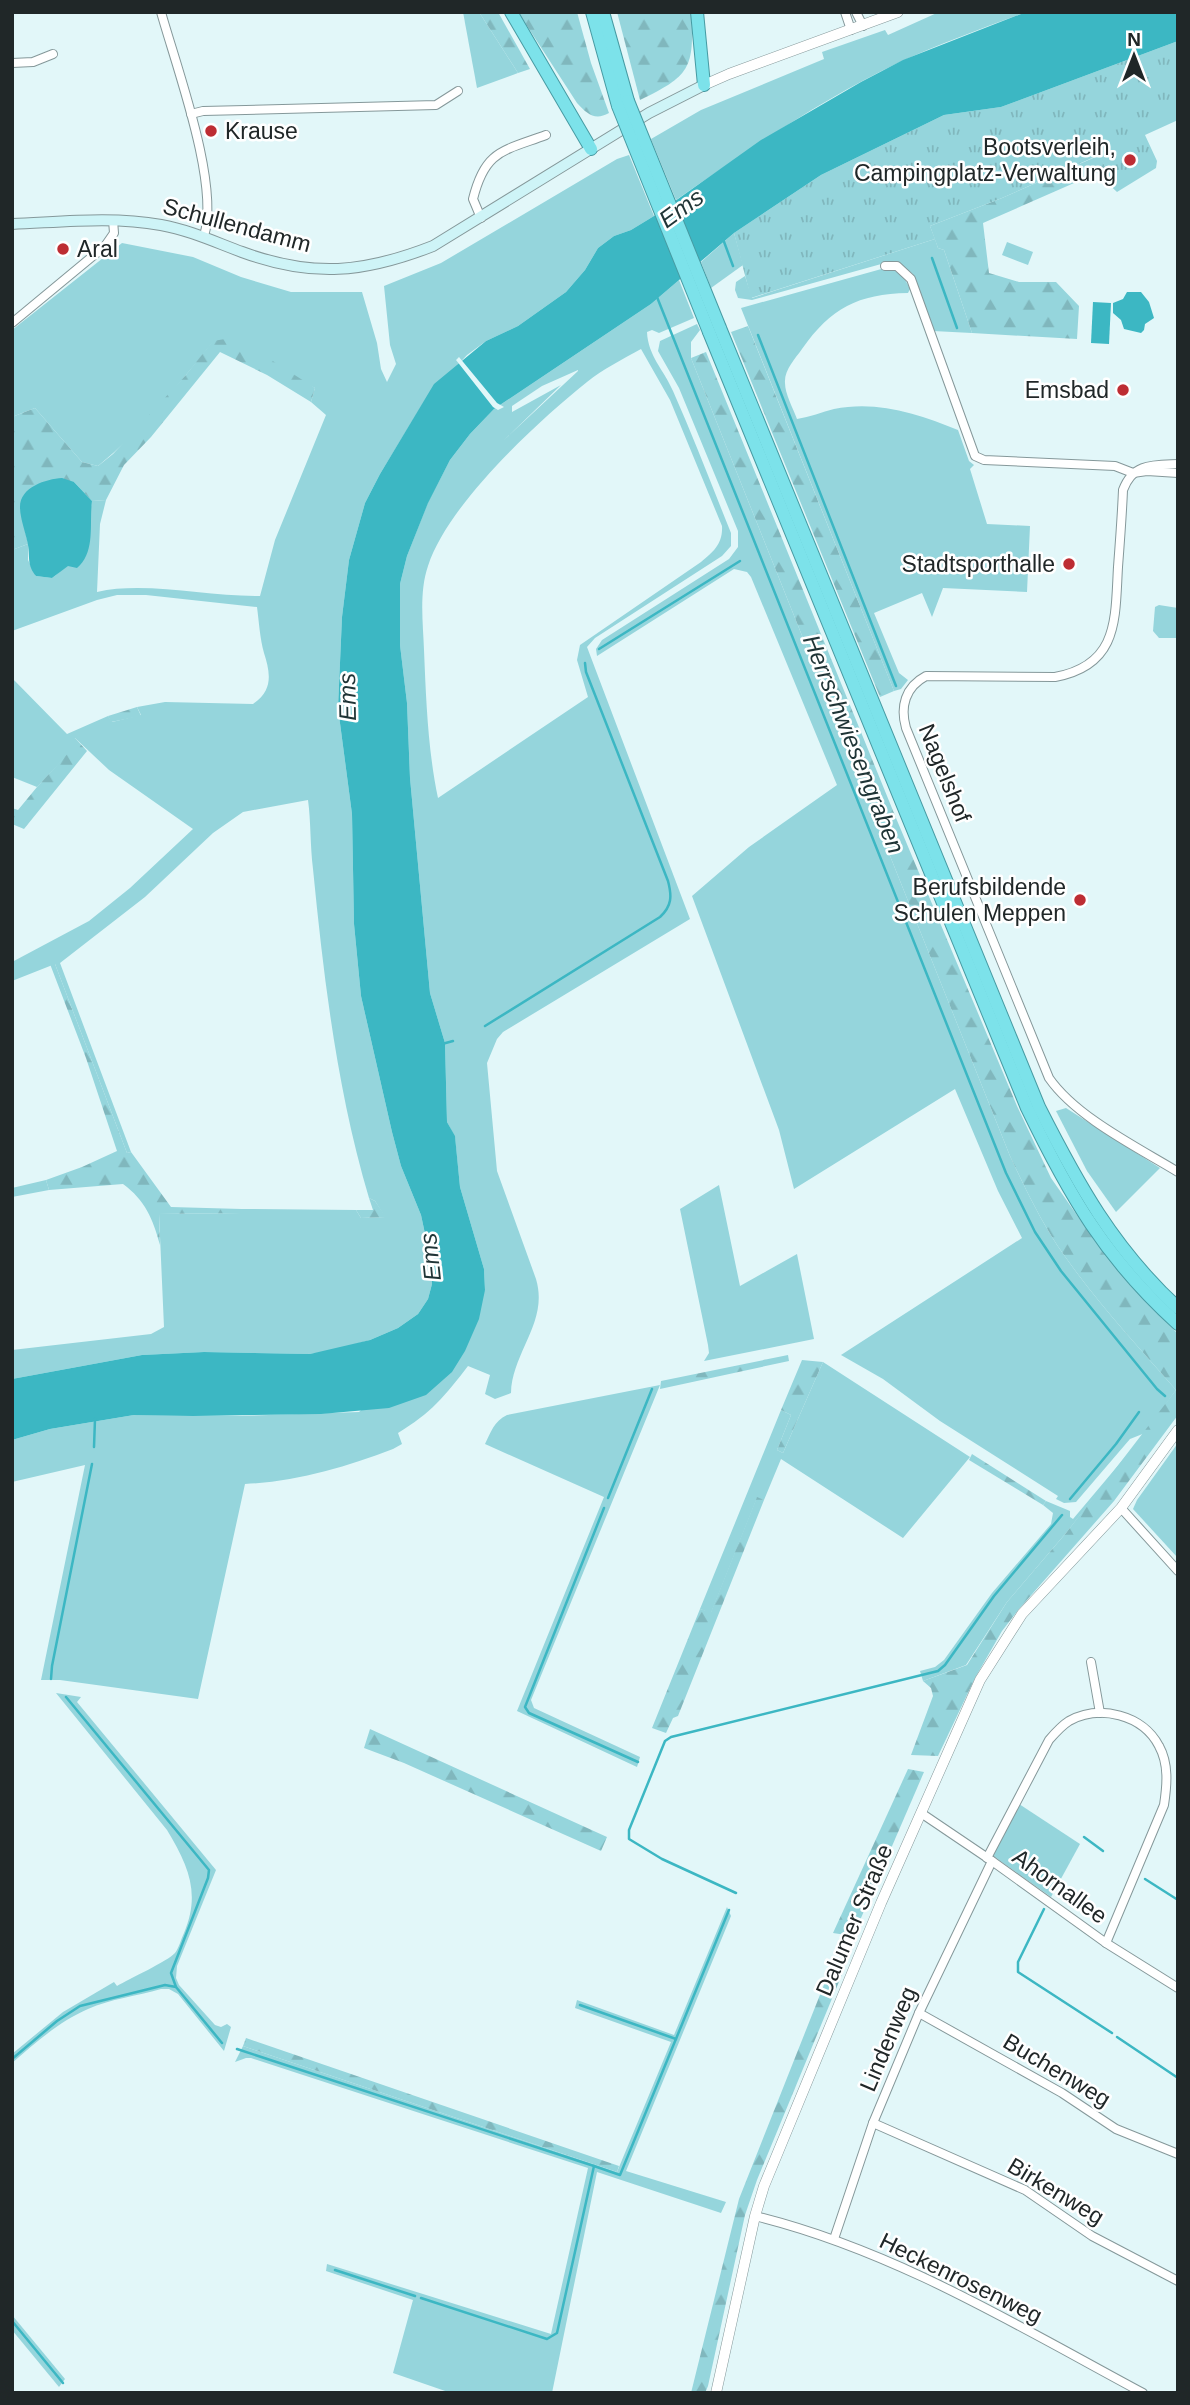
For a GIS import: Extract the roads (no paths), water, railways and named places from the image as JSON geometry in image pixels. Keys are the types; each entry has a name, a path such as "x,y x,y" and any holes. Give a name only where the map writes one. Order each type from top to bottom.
{"highway":[{"path":"510,12 591,149"},
{"path":"592,12 623,104 1027,1108 1084,1216 1137,1284 1178,1324"},
{"path":"603,12 623,104"},
{"path":"697,12 704,85"},
{"path":"714,330 1039,1107 1091,1205 1138,1266 1178,1308"}],"main road":[{"name":"Schullendamm","path":"12,224 113,220 162,225 204,236 273,262 309,269 362,268 399,259 433,246 649,113 704,85"}],"street":[{"path":"160,12 191,114 204,175 207,216 204,236"},
{"path":"845,12 851,30"},
{"path":"856,12 863,26"},
{"name":"Schullendamm","path":"704,85 898,12"},
{"path":"12,63 33,62 53,54"},
{"path":"191,114 203,111 436,105 458,91"},
{"path":"481,218 473,200 484,167 493,157 546,135"},
{"path":"12,323 105,246 114,233 113,220"},
{"path":"885,266 897,266 911,279 975,456 984,460 1115,466 1133,473 1178,473"},
{"path":"1133,473 1153,466 1178,464"},
{"name":"Nagelshof","path":"1133,473 1127,479 1124,490 1115,625 1107,646 1089,666 1055,677 926,676 912,687 904,700 902,713 1049,1078 1076,1108 1178,1172"},
{"name":"Dalumer Straße","path":"716,2391 764,2186 881,1903 979,1680 1022,1614 1121,1508 1178,1430"},
{"path":"1121,1508 1178,1571"},
{"path":"1091,1662 1100,1713 1123,1716 1139,1722 1149,1731 1160,1746 1167,1777 1164,1805 1107,1943"},
{"name":"Lindenweg","path":"834,2239 873,2123 919,2013 990,1859 1049,1740 1069,1721 1100,1713"},
{"name":"Ahornallee","path":"921,1814 990,1859 1107,1943 1178,1988"},
{"name":"Buchenweg","path":"919,2013 1062,2093 1116,2129 1178,2154"},
{"name":"Birkenweg","path":"873,2123 1025,2190 1092,2236 1178,2281"},
{"name":"Heckenrosenweg","path":"755,2216 834,2239 914,2273 1143,2393"}],"water":[{"name":"Ems","path":"1026,12 1178,12 1178,41 1001,107 944,115 821,175 734,233 651,304 494,409 450,460 428,503 407,556 400,584 400,645 430,993 445,1043 447,1122 455,1136 460,1187 484,1269 485,1290 479,1319 452,1372 426,1395 389,1408 321,1414 134,1415 50,1429 12,1440 12,1379 142,1355 204,1352 310,1354 370,1340 398,1328 418,1314 428,1299 432,1284 430,1257 421,1215 401,1166 361,996 354,924 352,814 338,708 342,617 349,560 365,503 434,384 486,341 518,326 566,292 585,270 598,248 614,236 631,230 654,216 761,140 903,60"},
{"path":"1127,292 1141,292 1149,302 1154,318 1145,324 1141,333 1124,329 1121,320 1113,313 1113,303 1123,299"},
{"path":"1093,302 1111,303 1109,344 1091,343"},
{"path":"62,478 74,482 92,501 87,554 77,568 68,566 52,578 36,576 30,565 20,512 21,500 35,485"}],"waterway":[{"path":"723,239 733,266"},
{"path":"932,258 957,328"},
{"name":"Herrschwiesengraben","path":"657,297 1006,1173 1035,1232 1061,1271 1165,1396"},
{"path":"758,335 896,686"},
{"path":"599,649 740,561"},
{"path":"485,1026 660,917 669,905 668,881 586,672 585,663"},
{"path":"442,1044 453,1041"},
{"path":"608,1498 652,1389"},
{"path":"1070,1499 1139,1412"},
{"path":"94,1447 95,1419"},
{"path":"51,1679 92,1464"},
{"path":"604,1508 525,1707 529,1713 638,1762"},
{"path":"736,1893 662,1859 629,1839 629,1830 665,1741 671,1737 938,1671 994,1596 1062,1515"},
{"path":"66,1697 209,1870 171,1973 176,1987 222,2043"},
{"path":"1084,1837 1103,1851"},
{"path":"1145,1879 1178,1900"},
{"path":"1044,1909 1018,1962 1018,1972 1112,2033"},
{"path":"421,2298 547,2339 557,2333 594,2166 620,2175 729,1910"},
{"path":"12,2059 57,2021 80,2006 165,1985 176,1987"},
{"path":"580,2005 676,2039"},
{"path":"1117,2037 1178,2078"},
{"path":"237,2049 594,2166"},
{"path":"335,2270 415,2296"},
{"path":"12,2321 63,2383"}],"place":[{"name":"Krause","path":"211,131"},
{"name":"Bootsverleih, Campingplatz-Verwaltung","path":"1130,160"},
{"name":"Aral","path":"63,249"},
{"name":"Emsbad","path":"1123,390"},
{"name":"Stadtsporthalle","path":"1069,564"},
{"name":"Berufsbildende Schulen Meppen","path":"1080,900"}]}
